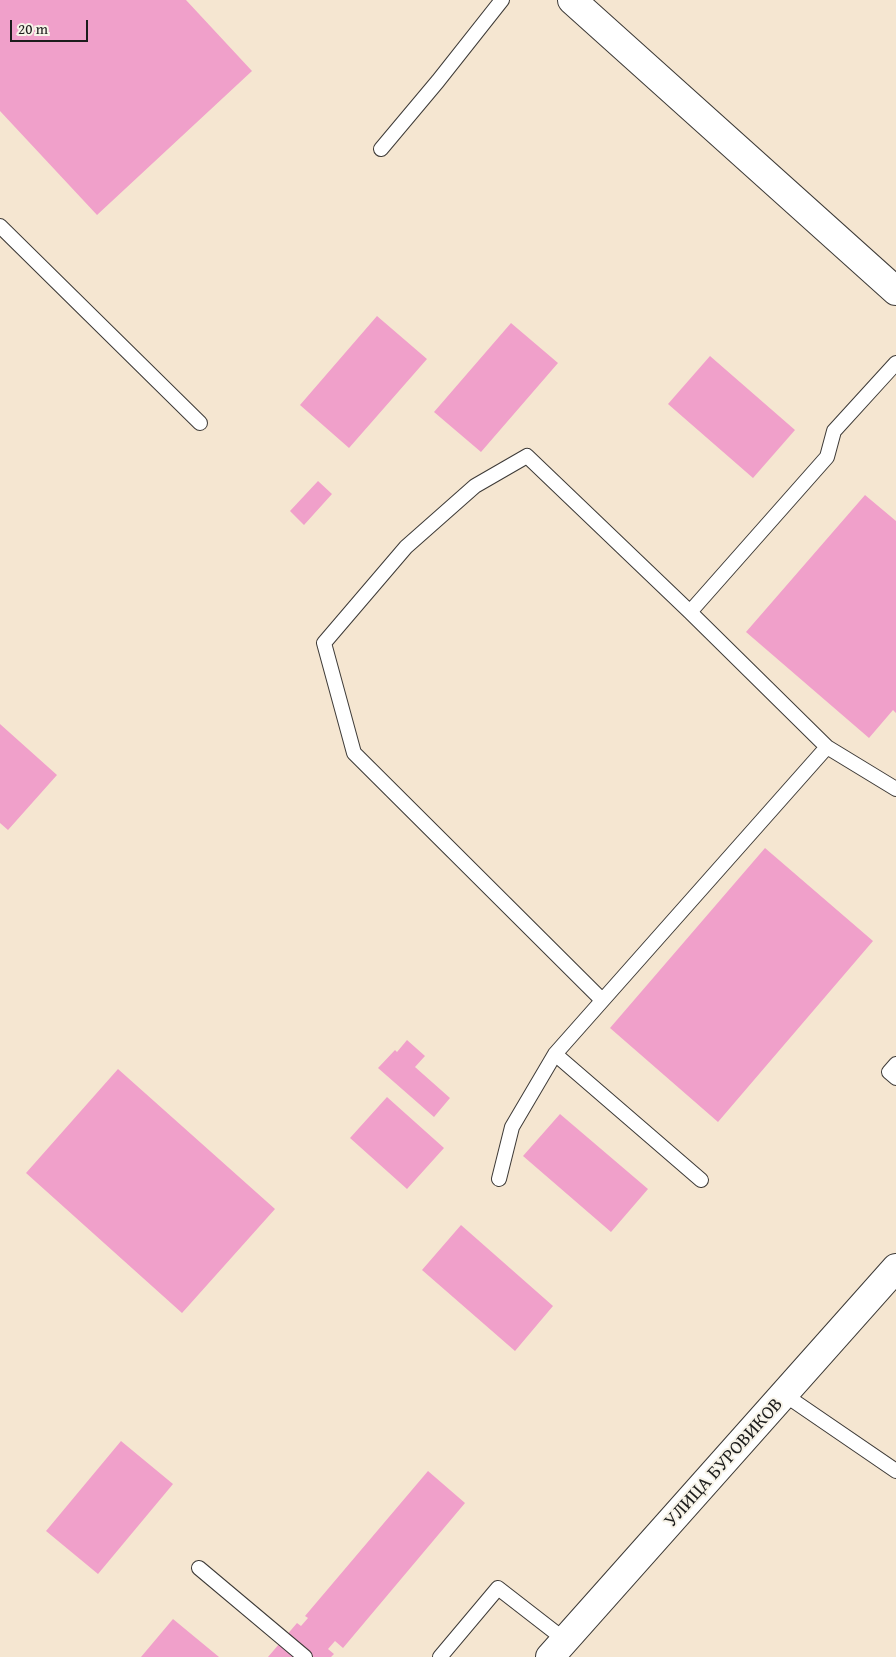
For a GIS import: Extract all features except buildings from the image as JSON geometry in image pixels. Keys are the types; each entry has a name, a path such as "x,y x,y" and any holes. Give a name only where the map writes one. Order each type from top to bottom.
{"street":[{"path":"572,0 896,291"},
{"name":"УЛИЦА БУРОВИКОВ","path":"558,1648 896,1268"}],"lane":[{"path":"380,149 438,81 502,0"},
{"path":"0,226 200,423"},
{"path":"690,612 827,457 834,432 896,363"},
{"path":"602,1000 354,753 324,643 406,547 476,486 527,456 690,612 827,748 896,789"},
{"path":"499,1180 512,1127 555,1054 827,748"},
{"path":"555,1054 701,1180"},
{"path":"896,1064 889,1072 896,1078"},
{"path":"785,1394 896,1471"},
{"path":"199,1568 305,1657"},
{"path":"440,1657 498,1588 558,1648"}]}
